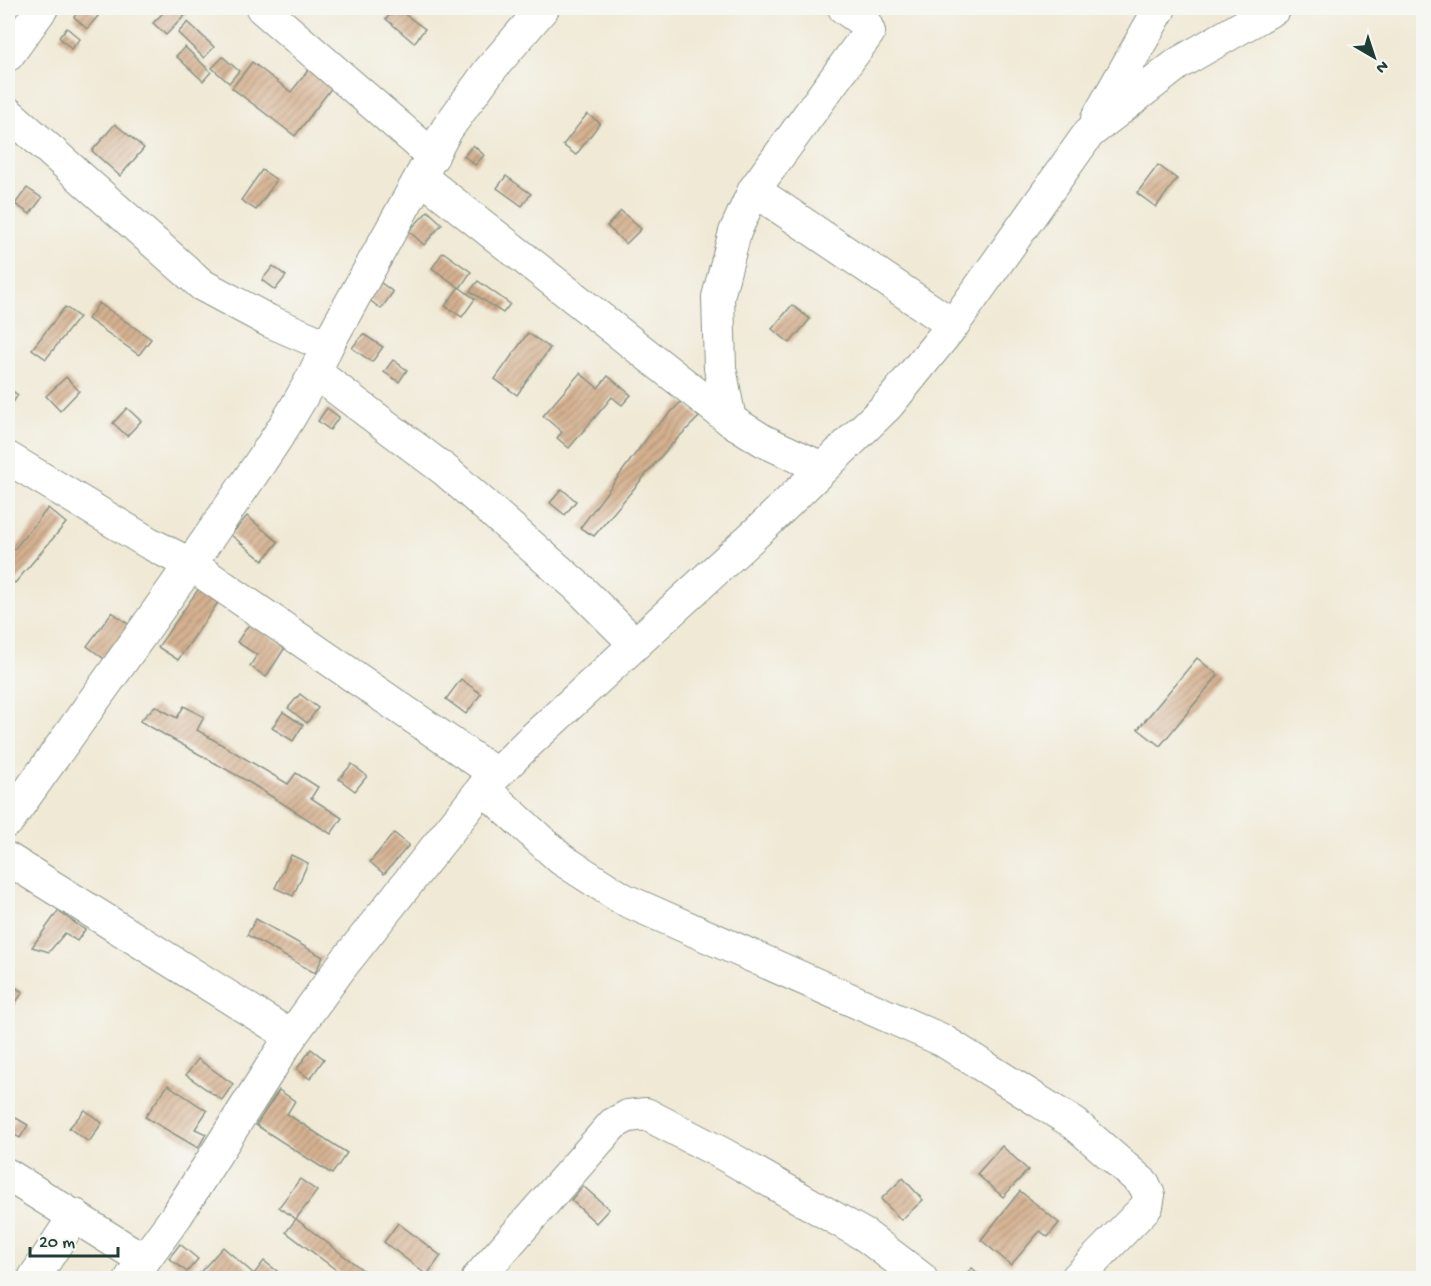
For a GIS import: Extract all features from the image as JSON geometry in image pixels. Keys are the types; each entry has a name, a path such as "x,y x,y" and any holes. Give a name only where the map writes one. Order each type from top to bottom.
{"street":[{"path":"8,55 42,8"},
{"path":"262,8 427,167 730,420 764,441 822,468"},
{"path":"8,821 279,434 447,129 489,71 543,8"},
{"path":"730,420 720,368 718,297 735,232 754,190 869,32 865,23 844,8"},
{"path":"8,1175 75,1215 137,1269 177,1215 291,1036 341,968 490,781 768,522 888,405 953,325 1089,133 1160,8"},
{"path":"1089,133 1179,63 1275,8"},
{"path":"8,113 202,285 269,321 321,360 578,587 635,644"},
{"path":"754,190 953,325"},
{"path":"9,460 148,543 190,564 490,781 561,859 623,899 942,1040 1075,1125 1144,1184 1149,1195 1147,1206 1077,1278"},
{"path":"8,859 291,1036"},
{"path":"478,1278 614,1124 628,1116 646,1114 723,1154 866,1236 921,1278"},
{"path":"34,1278 75,1215"}],"building":[{"path":"82,8 89,8 98,16 87,29 74,17"},
{"path":"168,8 191,9 166,35 153,23"},
{"path":"396,8 425,29 414,43 386,19"},
{"path":"188,22 214,47 204,58 178,33"},
{"path":"67,28 80,39 71,49 59,37"},
{"path":"185,47 211,72 203,81 176,56"},
{"path":"223,57 239,71 229,83 212,68"},
{"path":"252,62 291,92 310,68 333,86 295,136 232,88"},
{"path":"587,114 600,123 576,155 563,145"},
{"path":"115,124 144,148 120,176 92,151"},
{"path":"473,145 484,155 475,165 464,156"},
{"path":"1158,165 1177,179 1156,207 1137,193"},
{"path":"262,170 277,180 256,210 241,200"},
{"path":"506,176 531,194 522,206 497,188"},
{"path":"27,188 42,198 30,214 15,204"},
{"path":"428,211 442,224 424,245 409,231"},
{"path":"621,211 641,229 626,244 607,226"},
{"path":"443,252 471,272 460,288 432,268"},
{"path":"273,266 286,276 275,290 262,280"},
{"path":"478,281 510,304 503,313 470,291"},
{"path":"380,282 393,292 381,309 367,298"},
{"path":"459,287 475,299 462,317 445,306"},
{"path":"99,303 151,339 139,355 88,319"},
{"path":"792,305 810,319 790,343 772,329"},
{"path":"65,307 79,317 46,359 32,349"},
{"path":"528,333 550,348 517,395 495,379"},
{"path":"363,334 383,347 372,362 352,348"},
{"path":"393,360 407,370 399,382 384,372"},
{"path":"580,373 598,388 608,376 631,395 622,405 612,397 569,448 557,438 562,432 543,416"},
{"path":"66,377 79,391 60,411 46,396"},
{"path":"8,388 18,395 8,410"},
{"path":"682,401 699,417 669,447 594,536 580,528 653,430"},
{"path":"127,408 141,421 127,436 113,423"},
{"path":"327,408 339,417 330,430 318,421"},
{"path":"562,489 576,501 565,515 550,503"},
{"path":"48,508 66,523 15,583 8,577 8,557"},
{"path":"247,516 278,542 263,561 231,535"},
{"path":"202,584 222,597 178,660 158,647"},
{"path":"112,612 132,627 107,661 87,646"},
{"path":"250,623 286,646 266,677 250,666 257,655 237,642"},
{"path":"1197,658 1218,675 1160,746 1138,729"},
{"path":"461,679 481,694 466,714 446,699"},
{"path":"300,694 318,708 307,723 288,708"},
{"path":"155,706 177,718 184,706 204,717 197,730 288,784 296,773 318,787 311,798 342,818 331,834 247,781 140,721"},
{"path":"283,712 303,725 293,741 272,728"},
{"path":"352,764 367,776 355,791 339,779"},
{"path":"394,833 409,845 384,874 370,862"},
{"path":"291,855 308,863 293,896 275,888"},
{"path":"58,911 85,930 77,941 65,933 49,952 32,947"},
{"path":"256,919 323,957 315,973 247,935"},
{"path":"8,983 23,992 12,1008 8,1005"},
{"path":"311,1049 324,1059 310,1079 297,1069"},
{"path":"198,1059 233,1084 222,1100 186,1075"},
{"path":"168,1085 207,1111 195,1129 206,1134 198,1148 145,1117"},
{"path":"279,1090 295,1101 287,1114 347,1153 332,1174 256,1125"},
{"path":"85,1110 102,1123 89,1142 69,1128"},
{"path":"16,1118 28,1125 20,1138 8,1131"},
{"path":"1002,1146 1028,1170 1003,1197 977,1174"},
{"path":"903,1178 923,1200 901,1220 881,1199"},
{"path":"300,1179 317,1191 296,1219 279,1207"},
{"path":"583,1186 609,1209 596,1223 571,1200"},
{"path":"1020,1191 1059,1223 1048,1237 1040,1231 1011,1265 981,1240"},
{"path":"296,1219 373,1278 347,1278 286,1232"},
{"path":"398,1223 441,1256 427,1275 384,1242"},
{"path":"180,1244 198,1259 187,1272 169,1258"},
{"path":"223,1247 254,1274 264,1261 286,1278 195,1278"},
{"path":"972,1268 984,1278 962,1278"}]}
